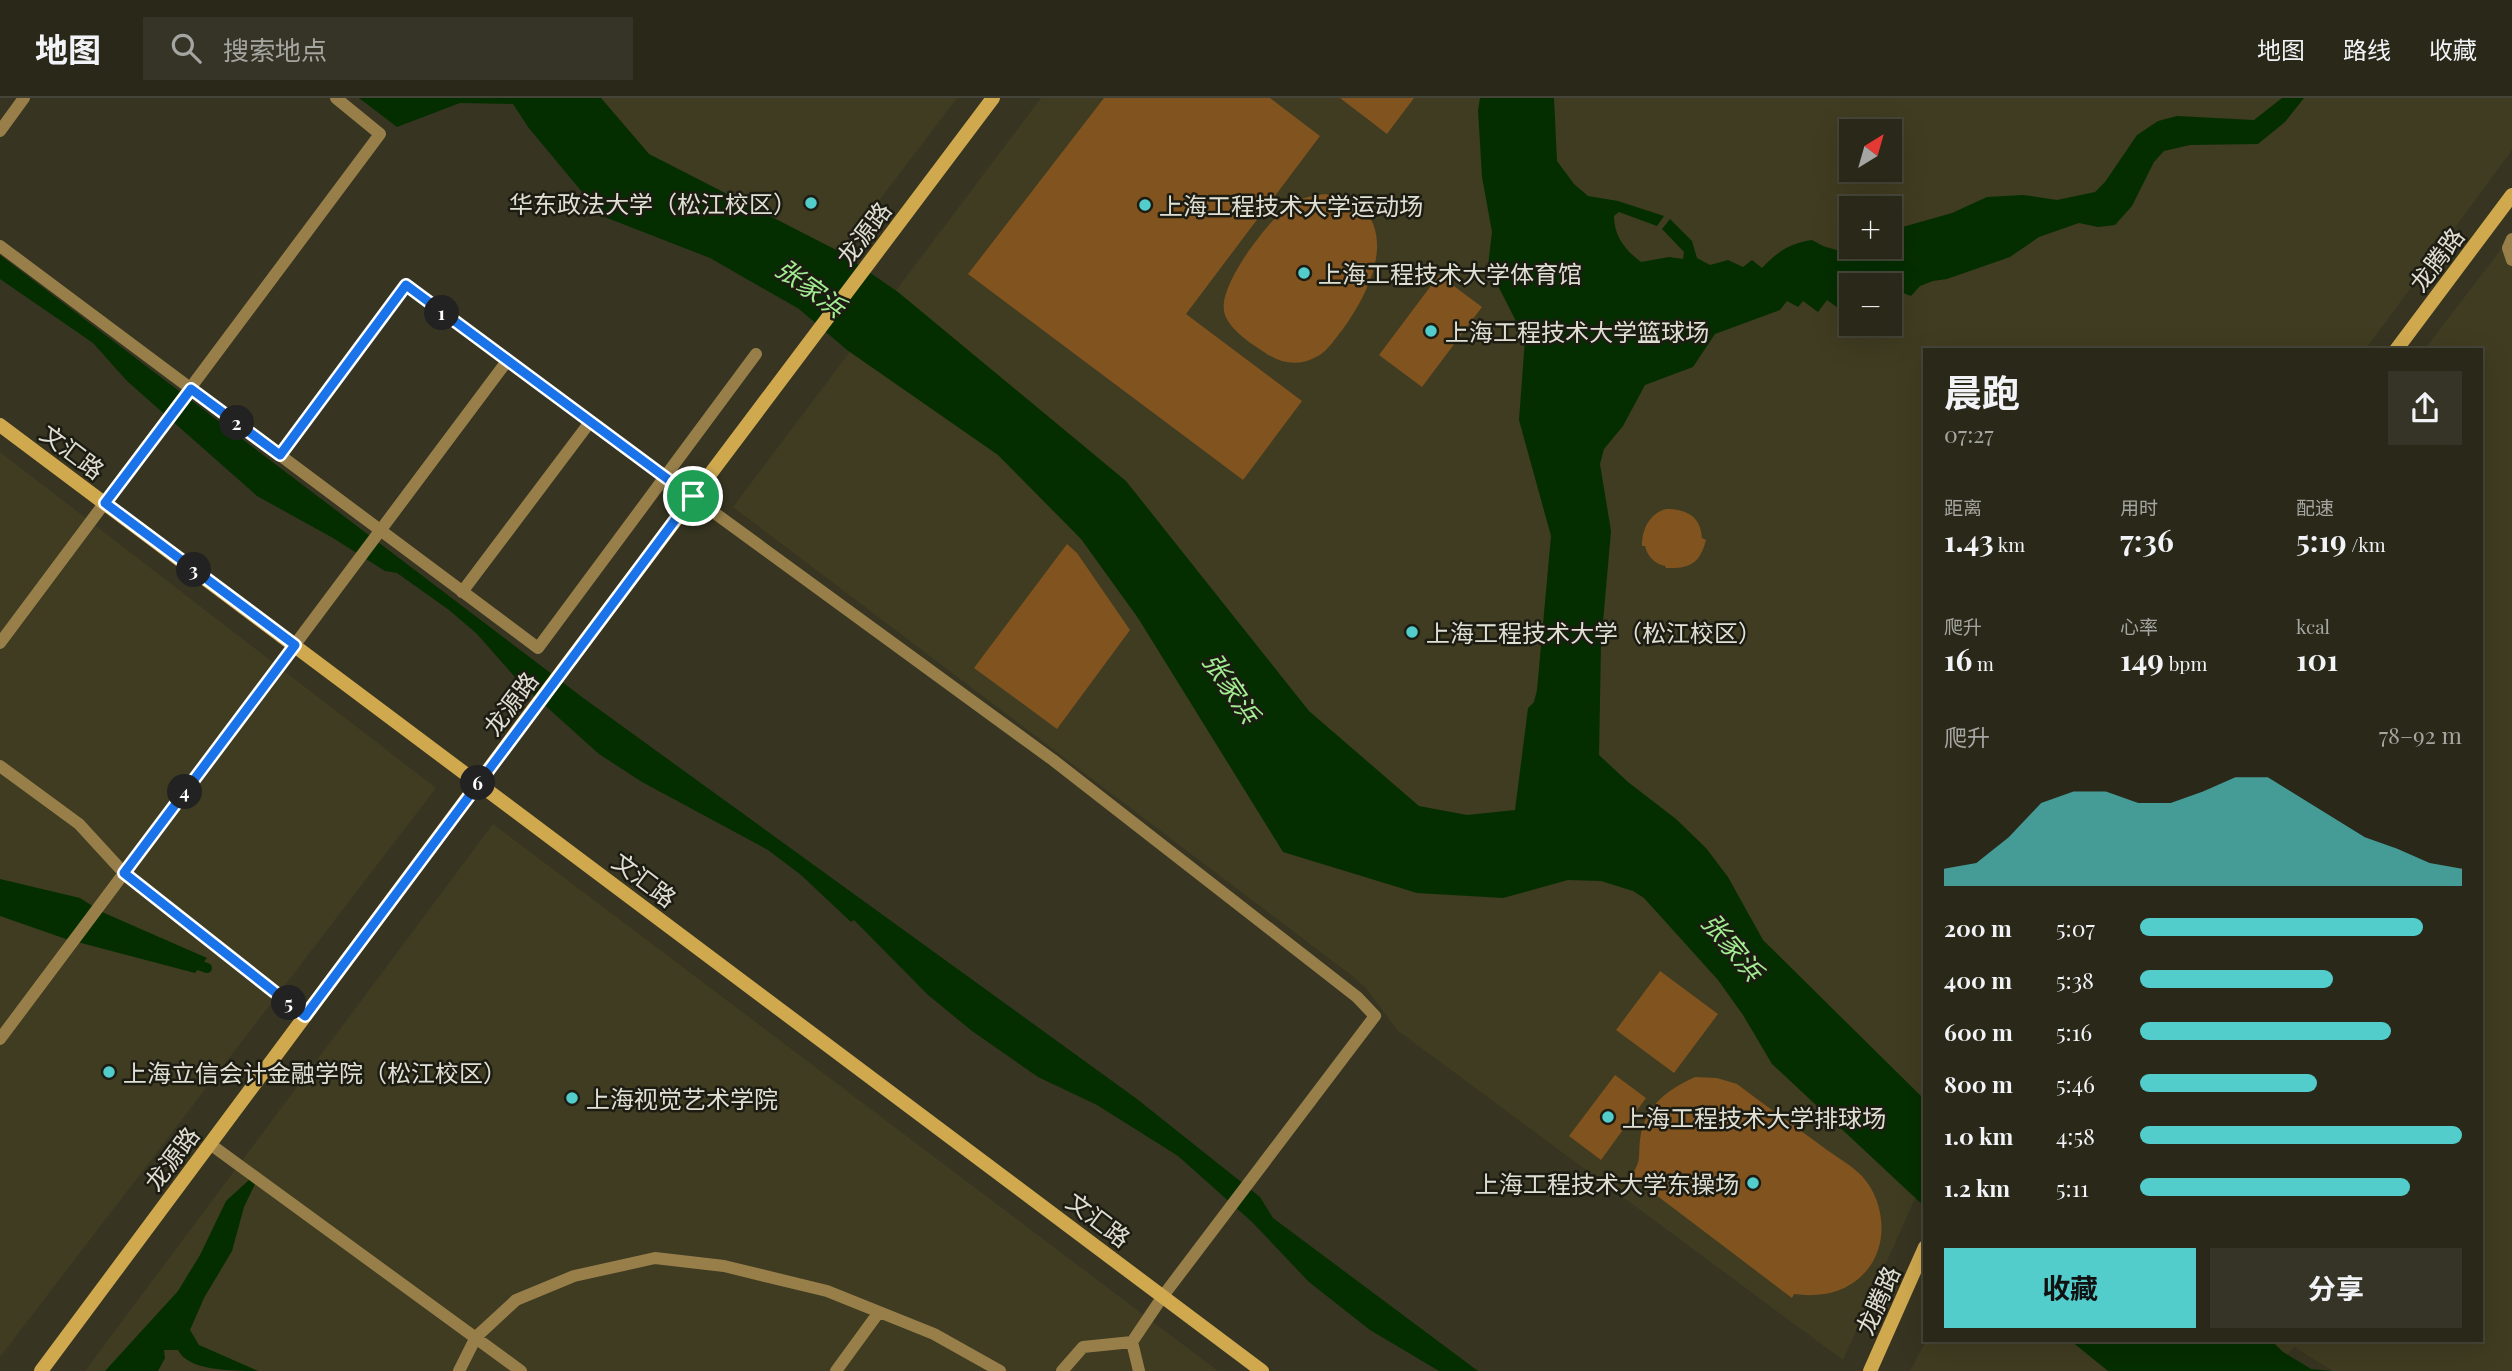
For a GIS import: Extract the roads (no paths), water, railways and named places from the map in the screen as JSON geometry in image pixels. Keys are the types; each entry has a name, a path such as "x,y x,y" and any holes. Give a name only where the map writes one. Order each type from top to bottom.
{"main road":[{"name":"龙源路","path":"41,1371 993,98"},
{"name":"龙腾路","path":"2397,348 2512,195"},
{"name":"文汇路","path":"0,425 1262,1371"},
{"name":"龙腾路","path":"1870,1371 1923,1252"}],"street":[{"path":"0,131 24,98"},
{"path":"0,643 380,134 336,98"},
{"path":"2512,239 2508,248 2512,260"},
{"path":"0,246 538,648 756,354"},
{"path":"280,455 406,285 1053,760 1357,997 1375,1016 1163,1296 1132,1342 1139,1371"},
{"path":"0,1039 507,361"},
{"path":"462,592 590,422"},
{"path":"0,766 79,824 124,873 305,1016"},
{"path":"210,1144 521,1371"},
{"path":"459,1371 476,1337 516,1300 573,1276 655,1258 724,1266 827,1291 934,1334 1000,1371"},
{"path":"836,1371 879,1312"},
{"path":"1062,1371 1083,1347 1132,1342"}],"water":[{"name":"张家浜","path":"359,98 601,98 649,154 840,252 898,292 1126,481 1309,711 1419,806 1467,815 1515,810 1528,708 1534,702 1537,690 1551,536 1519,420 1525,339 1488,266 1492,232 1482,177 1478,110 1480,98 1554,98 1557,161 1574,184 1588,196 1618,201 1664,216 1657,226 1619,212 1614,216 1616,230 1622,242 1641,262 1669,257 1683,259 1684,252 1662,229 1670,219 1692,241 1697,258 1710,265 1728,260 1743,267 1752,260 1762,268 1784,249 1812,240 1839,251 1839,259 1902,259 1902,227 1952,213 1987,197 2023,195 2057,200 2095,192 2105,182 2137,135 2158,121 2177,116 2254,120 2282,98 2304,98 2285,122 2258,144 2190,145 2164,151 2154,162 2132,206 2115,225 2098,227 2079,223 2039,237 2010,257 1920,286 1911,296 1902,294 1902,273 1839,273 1839,309 1827,300 1818,312 1803,301 1798,307 1787,301 1780,310 1715,334 1693,367 1645,385 1623,426 1604,449 1600,464 1611,531 1601,645 1599,755 1628,782 1676,819 1706,848 1728,877 1763,940 1923,1098 1923,1205 1772,1064 1743,1015 1718,980 1644,898 1633,891 1601,881 1568,880 1503,898 1417,893 1283,852 1138,618 1081,539 998,455 847,350 799,309 710,258 602,216 528,127 513,104 460,103 397,127"},
{"path":"0,255 582,697 1137,1099 1260,1197 1273,1218 1478,1371 1439,1371 1370,1330 1309,1282 1252,1222 1178,1156 1097,1105 1038,1077 972,1031 928,995 854,920 851,922 801,875 768,850 642,782 599,754 520,683 477,634 449,610 397,573 385,571 333,538 257,496 127,381 93,343 0,279"},
{"path":"0,879 80,898 102,912 207,958 195,973 66,939 0,916"},
{"path":"250,1179 255,1184 244,1207 232,1251 204,1298 190,1330 199,1345 258,1371 201,1366 183,1357 178,1350 164,1350 165,1358 158,1371 105,1371 178,1291 200,1255 226,1201"},
{"path":"2072,1342 2273,1342 2283,1352 2311,1369 2333,1371 2108,1371"}],"waterway":[{"path":"190,962 207,968"}],"place":[{"name":"华东政法大学（松江校区）","path":"811,203"},
{"name":"上海工程技术大学运动场","path":"1145,205"},
{"name":"上海工程技术大学体育馆","path":"1304,273"},
{"name":"上海工程技术大学篮球场","path":"1431,331"},
{"name":"上海工程技术大学（松江校区）","path":"1412,632"},
{"name":"上海立信会计金融学院（松江校区）","path":"109,1072"},
{"name":"上海视觉艺术学院","path":"572,1098"},
{"name":"上海工程技术大学排球场","path":"1608,1117"},
{"name":"上海工程技术大学东操场","path":"1753,1183"}]}
